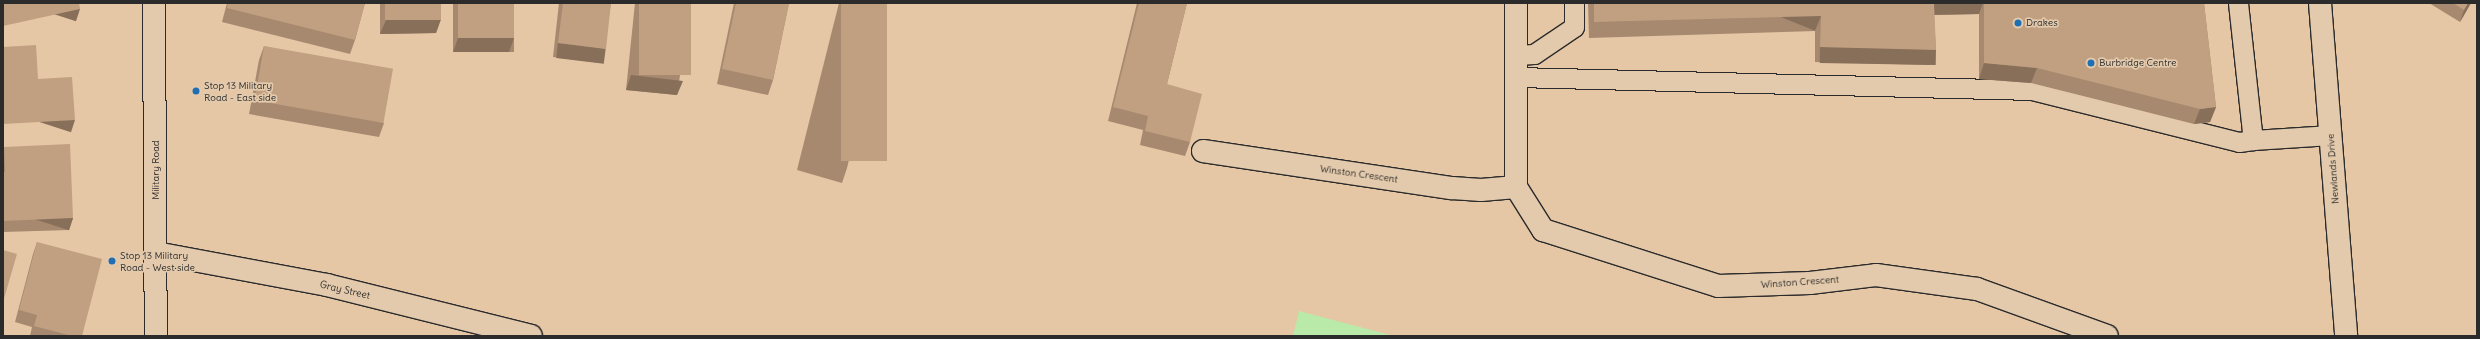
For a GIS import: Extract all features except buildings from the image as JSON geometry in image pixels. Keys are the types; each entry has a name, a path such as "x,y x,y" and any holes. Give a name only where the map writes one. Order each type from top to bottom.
{"street":[{"name":"Military Road","path":"154,3 156,336"},
{"path":"1516,3 1516,187"},
{"name":"Newlands Drive","path":"2320,3 2346,336"},
{"name":"Winston Crescent","path":"1203,151 1452,188 1482,190 1516,187 1543,230 1718,286 1810,284 1876,275 1977,289 2107,336"},
{"name":"Gray Street","path":"156,253 327,285 531,336"}],"lane":[{"path":"1516,55 1534,54 1574,27 1574,3"},
{"path":"2238,3 2252,140"},
{"path":"1516,77 2032,90 2239,142 2330,135"}],"green space":[{"path":"1299,311 1394,336 1293,336"}],"place":[{"name":"Drakes","path":"2018,23"},
{"name":"Burbridge Centre","path":"2091,63"},
{"name":"Stop 13 Military Road - East side","path":"196,91"},
{"name":"Stop 13 Military Road - West side","path":"112,261"}]}
